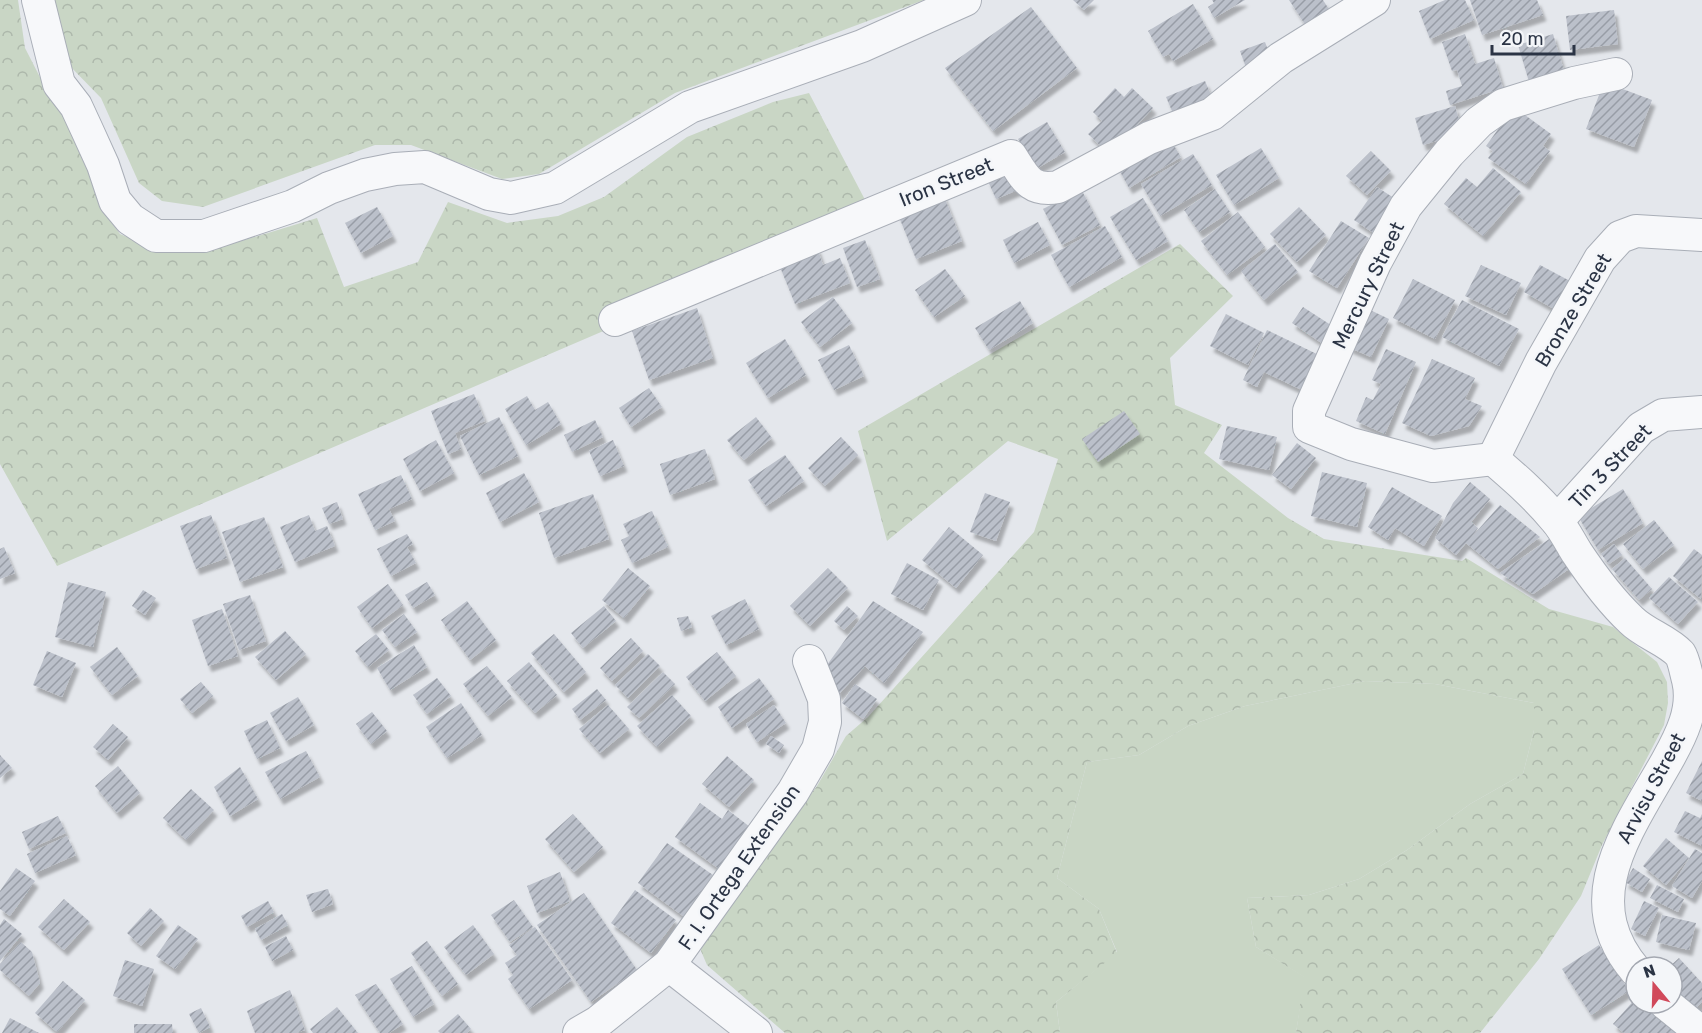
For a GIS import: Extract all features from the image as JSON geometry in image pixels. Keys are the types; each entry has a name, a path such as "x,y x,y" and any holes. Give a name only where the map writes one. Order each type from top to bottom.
{"street":[{"path":"38,0 59,84 76,106 115,201 130,219 156,236 204,236 293,206 329,188 356,178 395,169 425,167 489,194 511,198 555,188 690,107 862,46 965,0"},
{"name":"Iron Street","path":"615,320 1011,156 1031,184 1042,190 1058,187 1149,138 1212,114 1281,58 1374,0"},
{"name":"Mercury Street","path":"1493,459 1433,466 1351,444 1309,427 1309,411 1376,263 1406,206 1449,153 1479,122 1503,105 1574,83 1616,74"},
{"name":"Bronze Street","path":"1493,459 1541,362 1600,259 1620,237 1636,231 1702,235"},
{"name":"Tin 3 Street","path":"1557,521 1641,428 1664,415 1702,412"},
{"name":"Arvisu Street","path":"1493,459 1533,494 1557,521 1605,592 1632,622 1691,654 1691,698 1682,733 1618,850 1607,884 1609,914 1614,938 1624,957"},
{"name":"F. I. Ortega Extension","path":"579,1033 598,1022 669,965 793,792 818,748 825,722 824,699 809,661"},
{"path":"669,965 756,1033"},
{"path":"1680,1015 1702,1033"}],"green space":[{"path":"0,0 18,0 25,48 44,85 82,144 103,211 120,234 153,248 205,252 317,218 344,287 418,262 448,202 507,223 558,216 604,197 687,137 773,102 809,93 873,215 57,566 0,464"},
{"path":"53,0 924,0 675,93 539,174 502,179 411,145 375,145 203,207 162,201 139,183 101,98 66,62"},
{"path":"1180,244 1233,296 1170,358 1175,405 1222,425 1204,453 1288,518 1324,539 1462,561 1466,558 1549,609 1613,627 1657,662 1667,682 1668,703 1664,725 1602,845 1581,896 1539,959 1480,1033 1296,1033 1304,977 1256,947 1247,898 1309,895 1359,879 1407,850 1470,804 1523,774 1534,730 1534,703 1435,684 1365,681 1245,706 1188,726 1139,755 1087,762 1057,878 1099,909 1117,953 1056,1002 1060,1033 785,1033 707,965 701,951 702,940 817,786 846,736 868,717 1034,532 1058,459 1008,441 887,541 858,431"},
{"path":"1365,681 1435,684 1534,703 1534,730 1523,774 1470,804 1407,850 1359,879 1309,895 1247,898 1256,947 1305,977 1296,1033 1060,1033 1056,1002 1117,952 1099,909 1057,878 1087,762 1139,755 1188,726 1245,706"}],"building":[{"path":"1073,0 1094,0 1084,10"},
{"path":"1212,0 1245,0 1214,18 1208,7 1214,3"},
{"path":"1289,0 1323,0 1330,11 1306,26"},
{"path":"1445,0 1465,0 1474,20 1430,39 1419,11"},
{"path":"1470,0 1537,0 1543,15 1482,35"},
{"path":"1193,4 1213,39 1173,61 1169,54 1163,57 1148,31"},
{"path":"1031,7 1077,68 993,131 945,68"},
{"path":"1614,10 1618,44 1570,50 1566,16"},
{"path":"1465,34 1475,64 1469,66 1494,58 1503,88 1450,105 1446,91 1462,86 1457,70 1452,71 1442,42"},
{"path":"1553,34 1565,74 1530,85 1518,45"},
{"path":"1265,42 1271,58 1248,73 1240,51"},
{"path":"1205,81 1214,102 1175,118 1166,97"},
{"path":"1604,82 1652,100 1634,147 1586,129"},
{"path":"1115,88 1124,97 1132,88 1153,108 1109,154 1088,134 1102,121 1093,112"},
{"path":"1455,106 1463,133 1423,145 1415,118"},
{"path":"1514,107 1551,134 1543,146 1550,151 1526,184 1488,158 1493,151 1486,146"},
{"path":"1047,122 1065,152 1036,169 1018,139"},
{"path":"1168,136 1181,157 1129,188 1117,166"},
{"path":"1261,148 1279,178 1234,205 1216,175"},
{"path":"1371,151 1391,171 1367,195 1346,176"},
{"path":"1193,154 1212,185 1160,216 1141,184"},
{"path":"1493,168 1521,192 1483,236 1444,204 1466,178 1477,187"},
{"path":"1011,169 1020,189 996,199 987,179"},
{"path":"1377,187 1397,200 1375,234 1354,220"},
{"path":"1081,189 1100,225 1062,245 1043,209"},
{"path":"1215,189 1230,212 1199,232 1184,210"},
{"path":"943,194 962,241 916,259 897,212"},
{"path":"1143,198 1168,241 1136,260 1110,217"},
{"path":"377,207 393,236 361,253 345,223"},
{"path":"1299,207 1326,235 1297,262 1270,234"},
{"path":"1238,212 1265,247 1227,275 1201,241"},
{"path":"1341,221 1369,238 1337,288 1309,271"},
{"path":"1038,222 1050,245 1014,263 1003,240"},
{"path":"1105,226 1122,257 1069,287 1051,255"},
{"path":"865,240 880,279 857,287 843,248"},
{"path":"1275,244 1298,272 1264,300 1241,271"},
{"path":"817,247 823,265 840,258 850,283 795,304 778,262"},
{"path":"1481,265 1521,283 1506,315 1465,296"},
{"path":"1540,265 1570,281 1554,309 1524,292"},
{"path":"945,269 965,296 934,317 915,290"},
{"path":"1413,279 1455,300 1435,339 1393,318"},
{"path":"833,297 852,323 820,347 801,322"},
{"path":"1462,300 1519,329 1499,366 1442,337"},
{"path":"1020,301 1033,323 989,350 975,328"},
{"path":"1303,307 1337,329 1326,346 1292,323"},
{"path":"697,308 713,358 649,380 632,331"},
{"path":"1366,308 1389,319 1371,357 1348,347"},
{"path":"1226,314 1264,333 1248,365 1210,346"},
{"path":"1267,330 1323,357 1306,392 1264,372 1257,387 1243,380"},
{"path":"785,339 806,375 768,398 746,363"},
{"path":"849,345 864,376 834,390 818,360"},
{"path":"1386,349 1416,362 1385,434 1356,421 1366,397 1373,400 1381,384 1372,380"},
{"path":"1432,359 1475,378 1465,399 1482,406 1469,426 1431,436 1402,423"},
{"path":"649,388 662,407 631,427 619,408"},
{"path":"474,394 485,421 455,433 461,449 448,454 431,411"},
{"path":"527,396 535,410 548,402 561,424 526,445 505,409"},
{"path":"1124,411 1140,434 1098,462 1082,439"},
{"path":"499,417 518,456 479,475 460,436"},
{"path":"756,417 772,438 744,460 727,440"},
{"path":"595,420 603,437 572,452 564,435"},
{"path":"1227,426 1277,437 1269,470 1219,459"},
{"path":"841,437 858,455 825,486 808,468"},
{"path":"436,440 454,473 420,491 403,459"},
{"path":"613,440 624,466 600,476 589,451"},
{"path":"1297,443 1316,458 1291,489 1272,475"},
{"path":"705,449 715,479 670,495 660,464"},
{"path":"785,455 804,481 766,506 748,480"},
{"path":"1322,472 1367,483 1357,527 1311,516"},
{"path":"524,473 539,502 500,522 486,493"},
{"path":"401,475 412,499 389,509 395,521 375,530 358,494"},
{"path":"1470,482 1490,499 1471,522 1478,528 1469,540 1500,505 1540,537 1498,569 1466,543 1456,555 1435,538 1453,503"},
{"path":"1392,487 1442,516 1424,546 1395,528 1388,540 1368,527"},
{"path":"1623,489 1643,523 1598,550 1578,516"},
{"path":"985,493 1010,502 996,541 970,532"},
{"path":"593,494 609,539 554,558 539,513"},
{"path":"337,502 343,519 329,524 322,508"},
{"path":"652,511 668,547 632,563 621,540 629,536 623,524"},
{"path":"211,515 227,558 196,569 180,526"},
{"path":"309,515 315,531 327,526 335,546 295,562 280,527"},
{"path":"264,517 283,567 240,582 222,532"},
{"path":"1654,520 1674,545 1643,569 1623,544"},
{"path":"949,527 983,555 956,588 922,560"},
{"path":"1558,533 1579,562 1533,594 1500,573"},
{"path":"407,534 413,544 407,547 416,563 391,576 377,549"},
{"path":"1614,544 1622,555 1609,564 1601,554"},
{"path":"4,547 15,573 0,579 0,549"},
{"path":"1694,549 1702,555 1701,599 1673,576"},
{"path":"1625,558 1652,589 1639,600 1612,569"},
{"path":"907,563 939,580 923,610 891,594"},
{"path":"628,568 650,586 624,618 602,600"},
{"path":"828,568 848,588 810,626 790,606"},
{"path":"1669,577 1698,602 1678,624 1649,598"},
{"path":"68,582 106,592 93,647 55,637"},
{"path":"427,582 435,595 413,608 405,595"},
{"path":"388,584 403,605 372,628 357,607"},
{"path":"143,590 156,598 145,615 132,606"},
{"path":"250,595 266,641 239,650 223,604"},
{"path":"745,599 759,629 726,645 711,616"},
{"path":"467,601 496,640 470,660 441,620"},
{"path":"873,601 923,632 884,683 865,666 838,695 827,665"},
{"path":"604,606 616,621 583,648 571,633"},
{"path":"847,606 858,616 844,630 834,621"},
{"path":"222,609 238,656 208,666 192,620"},
{"path":"404,614 417,632 395,647 382,630"},
{"path":"688,616 692,627 681,631 677,618"},
{"path":"285,631 306,654 276,680 255,657"},
{"path":"376,634 389,650 368,667 355,651"},
{"path":"554,634 586,672 564,692 531,653"},
{"path":"631,638 643,651 612,681 600,668"},
{"path":"414,645 427,667 390,690 377,668"},
{"path":"117,647 138,676 112,695 90,667"},
{"path":"47,651 76,663 62,697 33,685"},
{"path":"717,652 736,676 705,701 686,677"},
{"path":"648,654 660,666 628,698 615,685"},
{"path":"529,662 557,695 535,713 507,681"},
{"path":"487,666 512,697 488,716 463,684"},
{"path":"663,672 675,684 639,718 627,707"},
{"path":"437,678 451,696 427,714 413,695"},
{"path":"759,678 774,699 732,728 718,707"},
{"path":"201,682 213,696 192,713 180,699"},
{"path":"855,684 877,699 863,719 842,703"},
{"path":"597,689 606,700 580,720 572,709"},
{"path":"672,695 691,716 657,747 637,726"},
{"path":"298,697 314,725 286,741 270,713"},
{"path":"461,703 482,735 447,758 426,727"},
{"path":"608,705 629,729 600,753 579,729"},
{"path":"774,705 786,723 757,742 746,724"},
{"path":"372,712 387,731 371,744 356,724"},
{"path":"267,720 280,748 257,759 244,731"},
{"path":"113,724 128,737 108,760 93,747"},
{"path":"771,736 784,745 779,753 766,744"},
{"path":"306,751 320,777 280,799 265,772"},
{"path":"0,755 12,768 0,778"},
{"path":"727,756 754,780 729,807 702,784"},
{"path":"1702,761 1702,801 1686,793"},
{"path":"118,766 140,793 117,813 95,786"},
{"path":"240,767 258,799 230,816 214,787"},
{"path":"191,789 214,810 186,840 163,818"},
{"path":"700,803 722,819 728,810 750,827 719,869 675,837"},
{"path":"1685,811 1700,818 1702,814 1702,846 1674,832"},
{"path":"573,814 603,847 574,872 545,839"},
{"path":"58,816 66,833 29,849 22,832"},
{"path":"67,836 76,855 35,873 27,854"},
{"path":"1666,838 1689,858 1666,885 1643,866"},
{"path":"667,843 713,875 683,916 638,883"},
{"path":"1695,849 1702,853 1702,881 1692,898 1672,886"},
{"path":"16,868 35,881 10,916 0,909 0,891"},
{"path":"1633,868 1650,879 1642,892 1625,882"},
{"path":"560,872 570,901 537,913 527,886"},
{"path":"1657,885 1684,899 1678,912 1650,898"},
{"path":"328,889 333,904 312,912 306,895"},
{"path":"635,890 676,920 651,953 611,923"},
{"path":"584,893 637,970 591,1002 537,925"},
{"path":"64,899 90,922 64,950 38,927"},
{"path":"514,900 533,927 510,942 491,915"},
{"path":"268,901 274,912 247,927 241,916"},
{"path":"1644,901 1659,908 1645,936 1631,929"},
{"path":"150,908 164,921 141,946 127,933"},
{"path":"282,914 288,925 261,940 255,929"},
{"path":"1662,915 1696,923 1689,950 1656,942"},
{"path":"4,919 22,934 0,961 0,925"},
{"path":"178,925 198,939 175,969 156,956"},
{"path":"473,925 494,954 466,975 444,947"},
{"path":"535,927 572,980 529,1009 508,979 513,975 505,963 517,955 509,945"},
{"path":"286,936 293,950 272,961 265,947"},
{"path":"427,941 458,984 442,996 411,953"},
{"path":"21,942 32,952 40,983 29,996 0,970 0,964"},
{"path":"1599,945 1624,983 1624,994 1591,1015 1562,969"},
{"path":"125,960 154,969 142,1006 113,996"},
{"path":"1684,963 1702,983 1702,1002 1694,1010 1684,999"},
{"path":"412,966 434,1004 413,1017 390,979"},
{"path":"63,981 85,1000 57,1032 35,1013"},
{"path":"376,984 403,1024 389,1033 380,1033 355,995"},
{"path":"290,990 305,1030 296,1033 255,1033 247,1011"},
{"path":"337,1007 358,1033 313,1033 310,1029"},
{"path":"201,1008 210,1027 199,1033 189,1014"},
{"path":"1624,1012 1624,1015 1659,1015 1679,1033 1624,1033 1613,1024"},
{"path":"458,1014 471,1029 467,1033 440,1033 438,1031"},
{"path":"10,1018 39,1033 2,1033"},
{"path":"134,1024 172,1024 173,1033 134,1033"}]}
